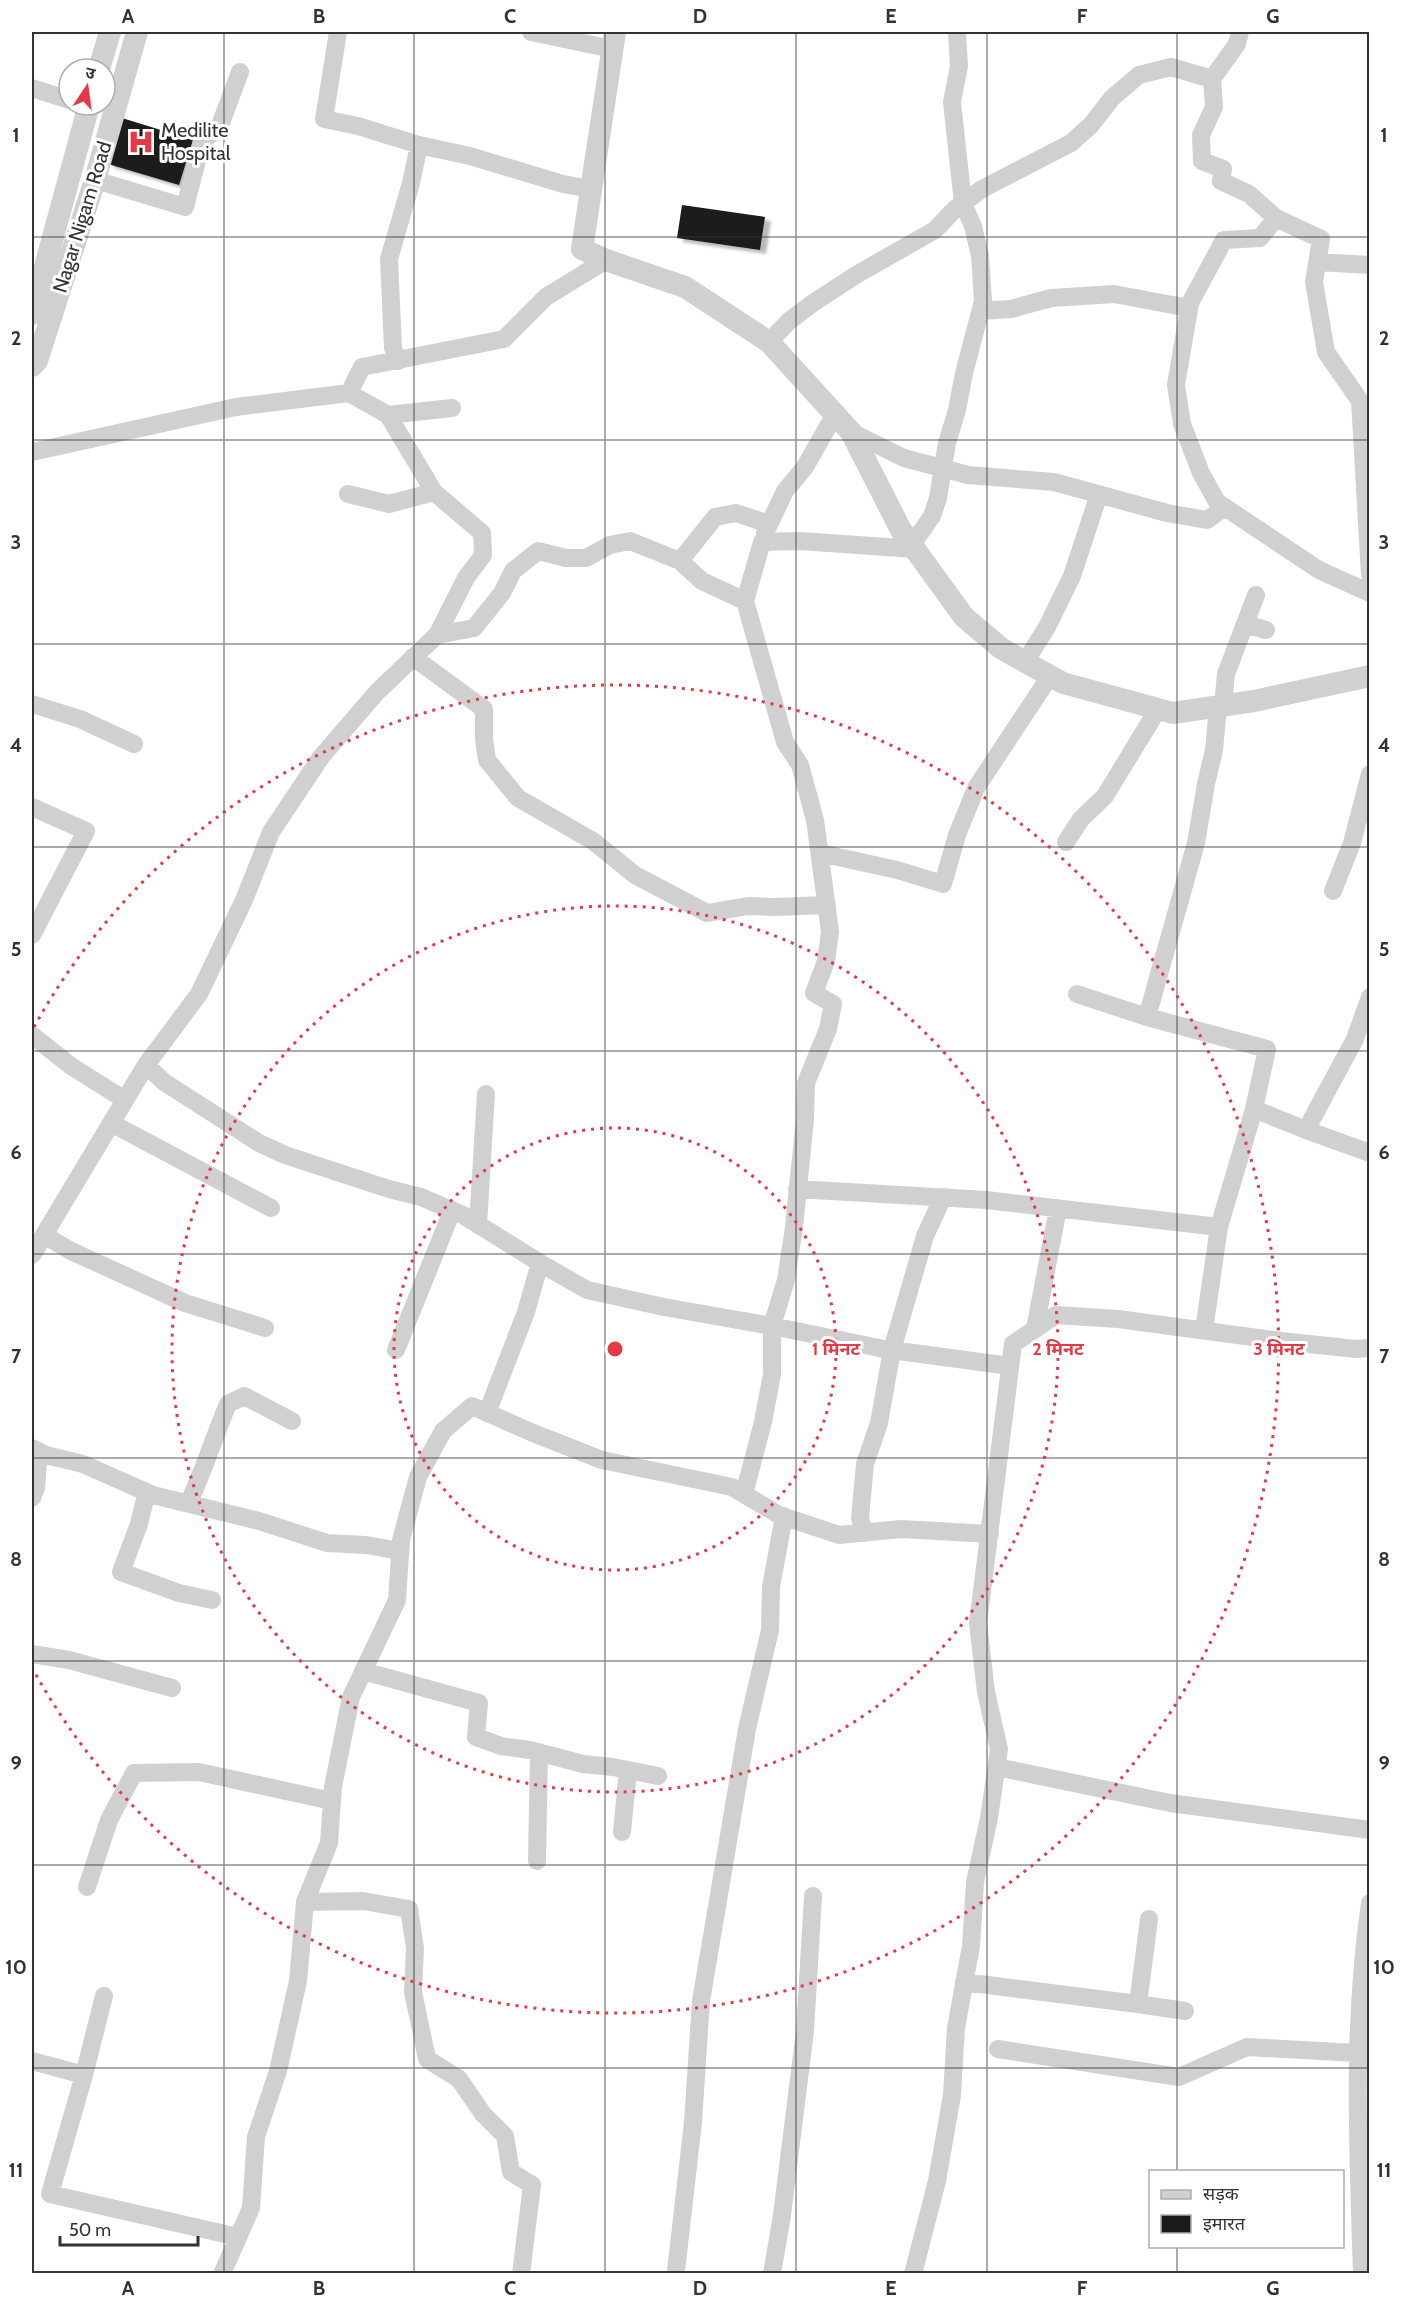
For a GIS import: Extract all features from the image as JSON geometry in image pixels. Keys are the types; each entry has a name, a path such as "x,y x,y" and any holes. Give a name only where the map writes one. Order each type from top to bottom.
{"street":[{"path":"103,57 110,32"},
{"name":"Nagar Nigam Road","path":"32,366 37,361 95,180 137,32"},
{"path":"338,32 324,119 358,126 419,145 470,156 563,184 591,189"},
{"path":"531,32 614,40 582,249 606,260 685,287 769,342 851,432 901,530 964,617 1002,649 1063,683 1173,713 1254,701 1370,676"},
{"path":"913,547 932,516 938,498 942,467 983,302 980,256 973,225 963,203 952,102 958,66 957,32"},
{"path":"1240,32 1237,44 1212,79 1214,107 1201,135 1202,161 1223,169 1221,181 1249,194 1276,218 1321,238 1314,282 1326,352 1360,401 1370,575"},
{"path":"769,342 789,321 813,303 856,275 935,230 963,203 982,189 1071,143 1090,125 1112,98 1139,75 1172,67 1212,79"},
{"path":"95,180 185,207 202,141 219,128 240,72"},
{"path":"32,88 57,96"},
{"name":"Nagar Nigam Road","path":"32,314 79,117"},
{"path":"398,361 393,348 389,259 411,183 419,145"},
{"path":"1276,218 1260,238 1224,240 1190,303 1176,385 1182,424 1201,473 1216,502 1319,570 1370,592"},
{"path":"350,393 362,367 504,339 546,297 606,260"},
{"path":"1317,262 1370,265"},
{"path":"981,311 1011,309 1051,298 1114,294 1189,308"},
{"path":"32,452 236,407 350,393 388,415 434,492 482,533 483,555 466,578 436,635 377,692 321,757 271,832 244,900 199,994 146,1065 32,1255"},
{"path":"388,415 452,408"},
{"path":"744,1494 763,1422 772,1374 772,1326 786,1280 805,1119 807,1083 828,1029 833,1004 814,993 826,961 830,932 815,820 800,765 785,742 745,601 762,542 785,491 805,467 836,414"},
{"path":"851,432 904,458 968,475 1054,482 1167,513 1207,519 1225,507"},
{"path":"348,494 389,504 434,492"},
{"path":"1025,662 1047,627 1072,576 1100,494"},
{"path":"680,561 715,517 736,513 769,524"},
{"path":"436,635 474,628 502,592 513,571 538,551 566,558 586,558 610,545 630,541 680,561 702,581 745,601"},
{"path":"762,542 800,541 913,547"},
{"path":"1147,1017 1196,843 1226,674 1256,595"},
{"path":"1245,624 1266,630"},
{"path":"413,657 484,709 487,760 518,798 593,841 635,876 707,913 748,906 827,905"},
{"path":"820,853 897,870 943,884 957,835 976,788 1050,676"},
{"path":"32,704 80,719 134,744"},
{"path":"1066,842 1082,819 1105,796 1158,709"},
{"path":"1333,891 1364,819 1370,774"},
{"path":"32,807 86,831 32,934"},
{"path":"1077,994 1147,1017 1267,1049 1254,1109 1219,1227 1204,1330"},
{"path":"1306,1130 1355,1039 1370,997"},
{"path":"32,1035 71,1066 125,1100"},
{"path":"146,1065 164,1082 259,1143 276,1151 388,1189 421,1197 478,1225 587,1290 664,1307 892,1350 1010,1366"},
{"path":"478,1225 486,1094"},
{"path":"1254,1109 1370,1153"},
{"path":"111,1123 271,1208"},
{"path":"797,1189 986,1200 1219,1227"},
{"path":"864,1533 860,1518 865,1464 879,1423 892,1350 925,1236 943,1197"},
{"path":"1035,1329 1058,1208"},
{"path":"396,1350 452,1211"},
{"path":"44,1235 71,1251 185,1303 265,1328"},
{"path":"487,1413 526,1312 540,1263"},
{"path":"914,2274 937,2181 952,2095 956,2028 971,1946 975,1882 989,1818 999,1749 986,1692 978,1623 1013,1344 1056,1315 1118,1318 1281,1341 1370,1348"},
{"path":"189,1502 228,1404 244,1396 292,1421"},
{"path":"222,2274 251,2208 256,2137 278,2071 298,1981 305,1902 329,1843 332,1801 351,1698 397,1600 401,1540 418,1477 444,1431 472,1406 602,1460 732,1487 784,1516 839,1535 901,1529 990,1534"},
{"path":"32,1498 36,1488 35,1450 83,1464 147,1492 259,1521 327,1543 366,1545 400,1551"},
{"path":"147,1492 139,1524 122,1572 179,1593 212,1600"},
{"path":"676,2271 693,2121 701,2001 747,1729 770,1630 771,1587 784,1516"},
{"path":"32,1654 69,1660 172,1688"},
{"path":"363,1671 479,1703 476,1737 501,1746 539,1752 583,1764 658,1776"},
{"path":"537,1862 539,1752"},
{"path":"996,1767 1170,1803 1370,1830"},
{"path":"622,1832 628,1770"},
{"path":"87,1887 109,1820 134,1773 199,1772 332,1801"},
{"path":"772,2274 782,2215 805,2031 813,1896"},
{"path":"305,1902 363,1901 409,1909 415,1948 413,1992 428,2059 459,2079 483,2114 505,2136 511,2172 532,2185 521,2274"},
{"path":"1362,2274 1357,2053 1369,1911"},
{"path":"1137,2004 1149,1919"},
{"path":"964,1982 1185,2011"},
{"path":"104,1996 50,2194 238,2237"},
{"path":"998,2049 1179,2076 1247,2047 1357,2053"},
{"path":"32,2061 84,2075"}],"building":[{"path":"122,118 193,140 179,185 108,164"},
{"path":"682,205 765,217 760,250 677,238"}],"place":[{"name":"Medilite Hospital","path":"141,142"}]}
